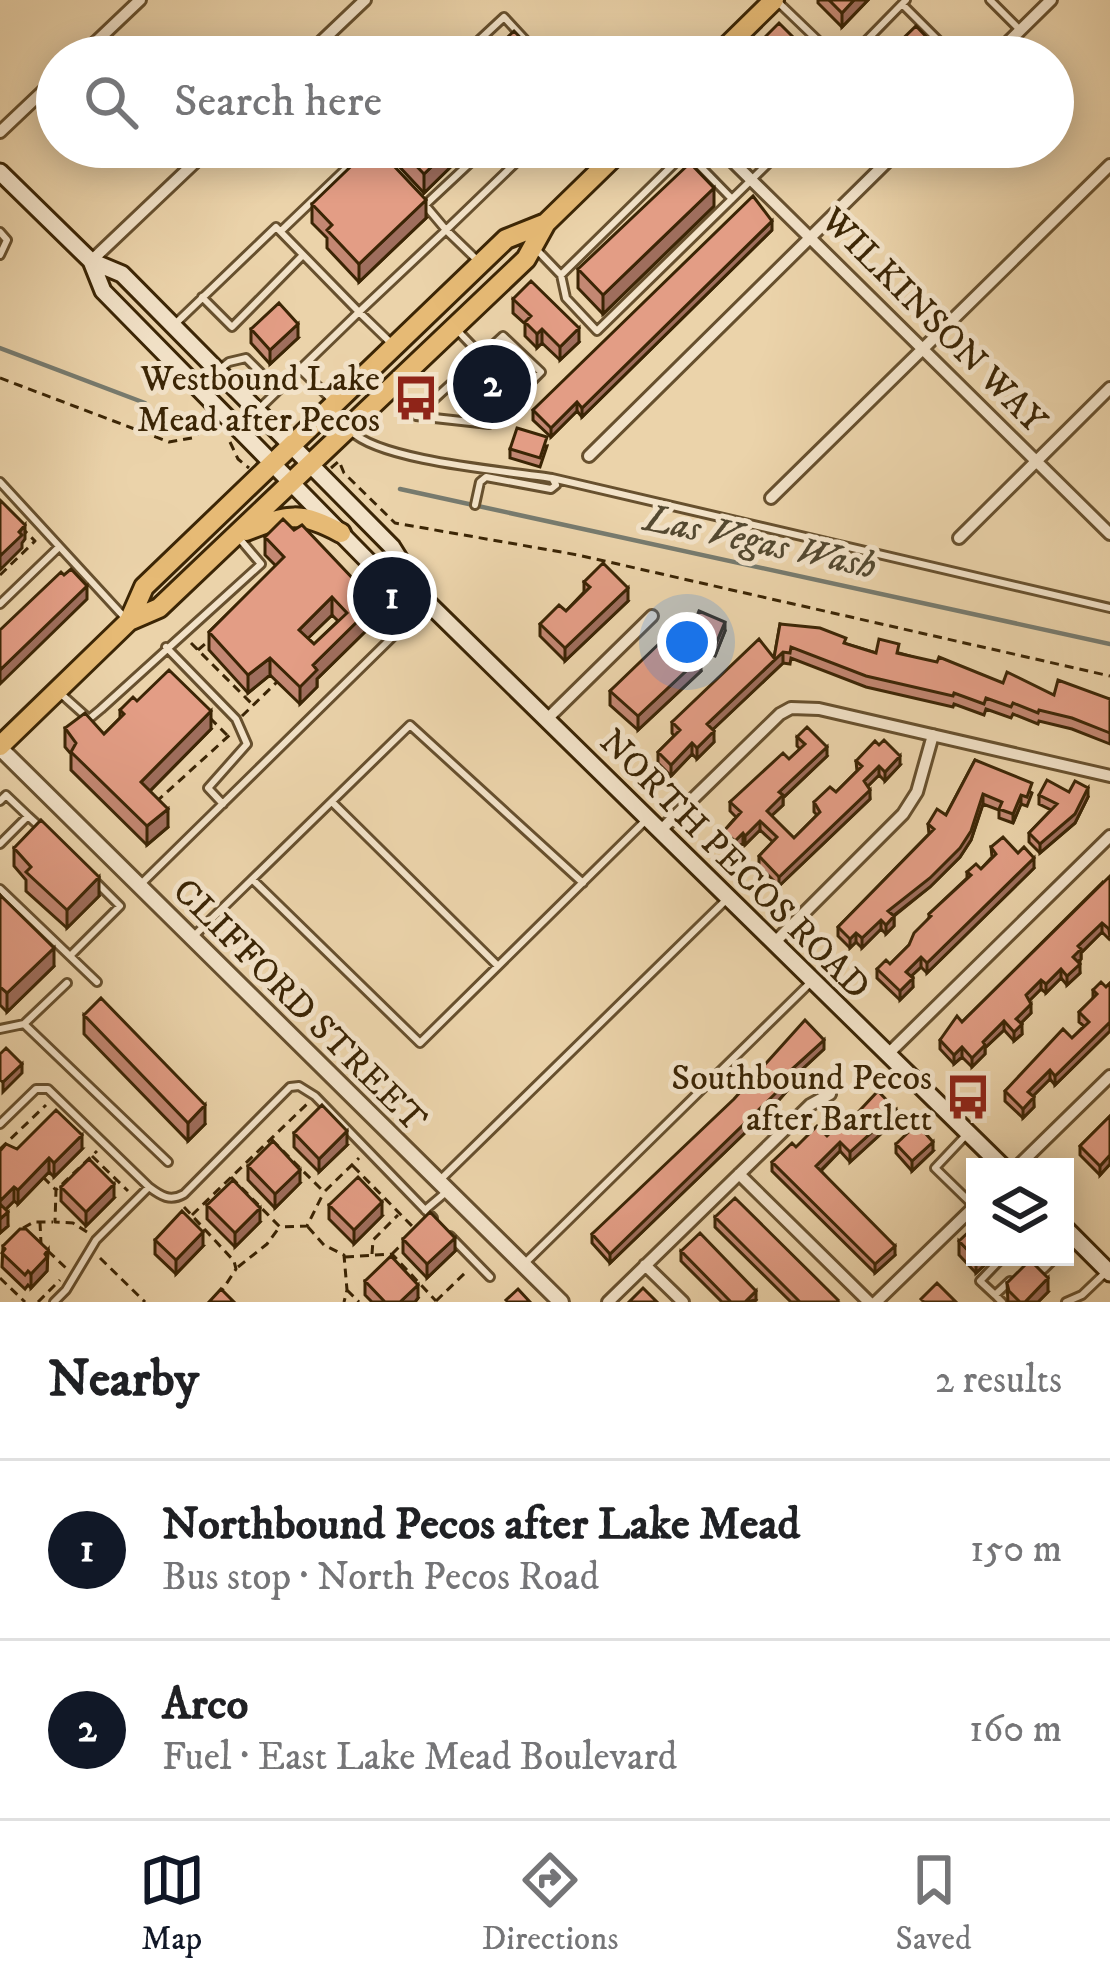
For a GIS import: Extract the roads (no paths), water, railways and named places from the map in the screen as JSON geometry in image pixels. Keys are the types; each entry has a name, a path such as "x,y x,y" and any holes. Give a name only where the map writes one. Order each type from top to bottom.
{"main road":[{"path":"737,36 775,0"},
{"path":"0,747 129,622 159,608 291,482 316,471 349,428 526,259 546,223 602,168"},
{"name":"NORTH PECOS ROAD","path":"0,172 91,261 122,274 292,445 392,548 427,602"},
{"path":"129,622 144,587 394,346 506,239 546,223"},
{"name":"NORTH PECOS ROAD","path":"91,261 104,291 266,470 291,482 373,566 427,602 994,1158"},
{"path":"236,535 293,515 341,533"},
{"path":"1074,1243 1109,1272"}],"street":[{"path":"102,36 140,0"},
{"path":"327,36 365,0"},
{"path":"1014,36 1051,0"},
{"path":"0,133 36,98"},
{"path":"772,498 1110,165"},
{"path":"91,261 189,168"},
{"name":"WILKINSON WAY","path":"740,168 1110,534"},
{"path":"589,456 881,168"},
{"path":"959,538 1110,388"},
{"path":"547,719 652,616"},
{"path":"654,825 791,708 819,709 1110,776"},
{"path":"774,943 903,814 917,792 933,735"},
{"name":"CLIFFORD STREET","path":"0,747 561,1302"},
{"path":"888,1054 1110,836"},
{"path":"1026,1158 1110,1076"},
{"path":"608,1302 810,1105 830,1094"},
{"path":"739,1174 873,1302 966,1214"},
{"path":"645,1265 683,1302"}],"lane":[{"path":"775,0 813,36"},
{"path":"990,0 1020,30"},
{"path":"870,36 904,2 936,36"},
{"path":"484,36 504,17 522,36"},
{"path":"281,231 346,168"},
{"path":"425,205 465,168"},
{"path":"257,410 510,168"},
{"path":"561,275 670,168"},
{"path":"702,168 733,199"},
{"path":"533,246 561,275 566,298 597,331 764,168"},
{"path":"412,190 481,264"},
{"path":"173,326 277,227 394,346"},
{"path":"0,232 7,240 0,255"},
{"path":"202,298 232,327 304,255"},
{"path":"454,328 482,356"},
{"path":"503,336 541,372 490,424 416,416 466,371 482,356 503,336"},
{"path":"218,371 246,358 278,390"},
{"path":"300,368 335,404"},
{"path":"349,428 360,440 404,454 552,478 1110,608"},
{"path":"475,505 480,482 486,478 551,489 556,484 552,478"},
{"path":"0,482 129,622"},
{"path":"57,691 89,718 261,564 236,535"},
{"path":"0,604 58,548"},
{"path":"139,886 427,602"},
{"path":"166,647 238,724 247,744 208,788 223,804"},
{"path":"192,939 410,724 583,883"},
{"path":"0,801 6,795 44,831"},
{"path":"332,802 498,966"},
{"path":"0,844 28,816"},
{"path":"254,880 421,1043 583,883 654,825"},
{"path":"70,956 120,906 89,876"},
{"path":"0,889 97,982"},
{"path":"425,1210 442,1186 728,898"},
{"path":"523,1265 813,981"},
{"path":"0,1029 24,1024 67,982"},
{"path":"24,1024 168,1162"},
{"path":"0,1124 36,1089 48,1089 149,1186 163,1197 176,1198 290,1087 299,1086 315,1096 490,1276"},
{"path":"966,1197 935,1168 968,1133"},
{"path":"54,1302 96,1240 149,1186"},
{"path":"994,1266 980,1281 1002,1302"},
{"path":"995,1294 1026,1266"},
{"path":"1066,1302 1082,1298 1109,1272"}],"waterway":[{"name":"Las Vegas Wash","path":"0,348 145,403"},
{"name":"Las Vegas Wash","path":"400,489 1110,644"}],"place":[{"name":"Arco","path":"492,384"},
{"name":"Westbound Lake Mead after Pecos","path":"416,398"},
{"name":"Northbound Pecos after Lake Mead","path":"392,596"},
{"name":"Southbound Pecos after Bartlett","path":"968,1097"}]}
